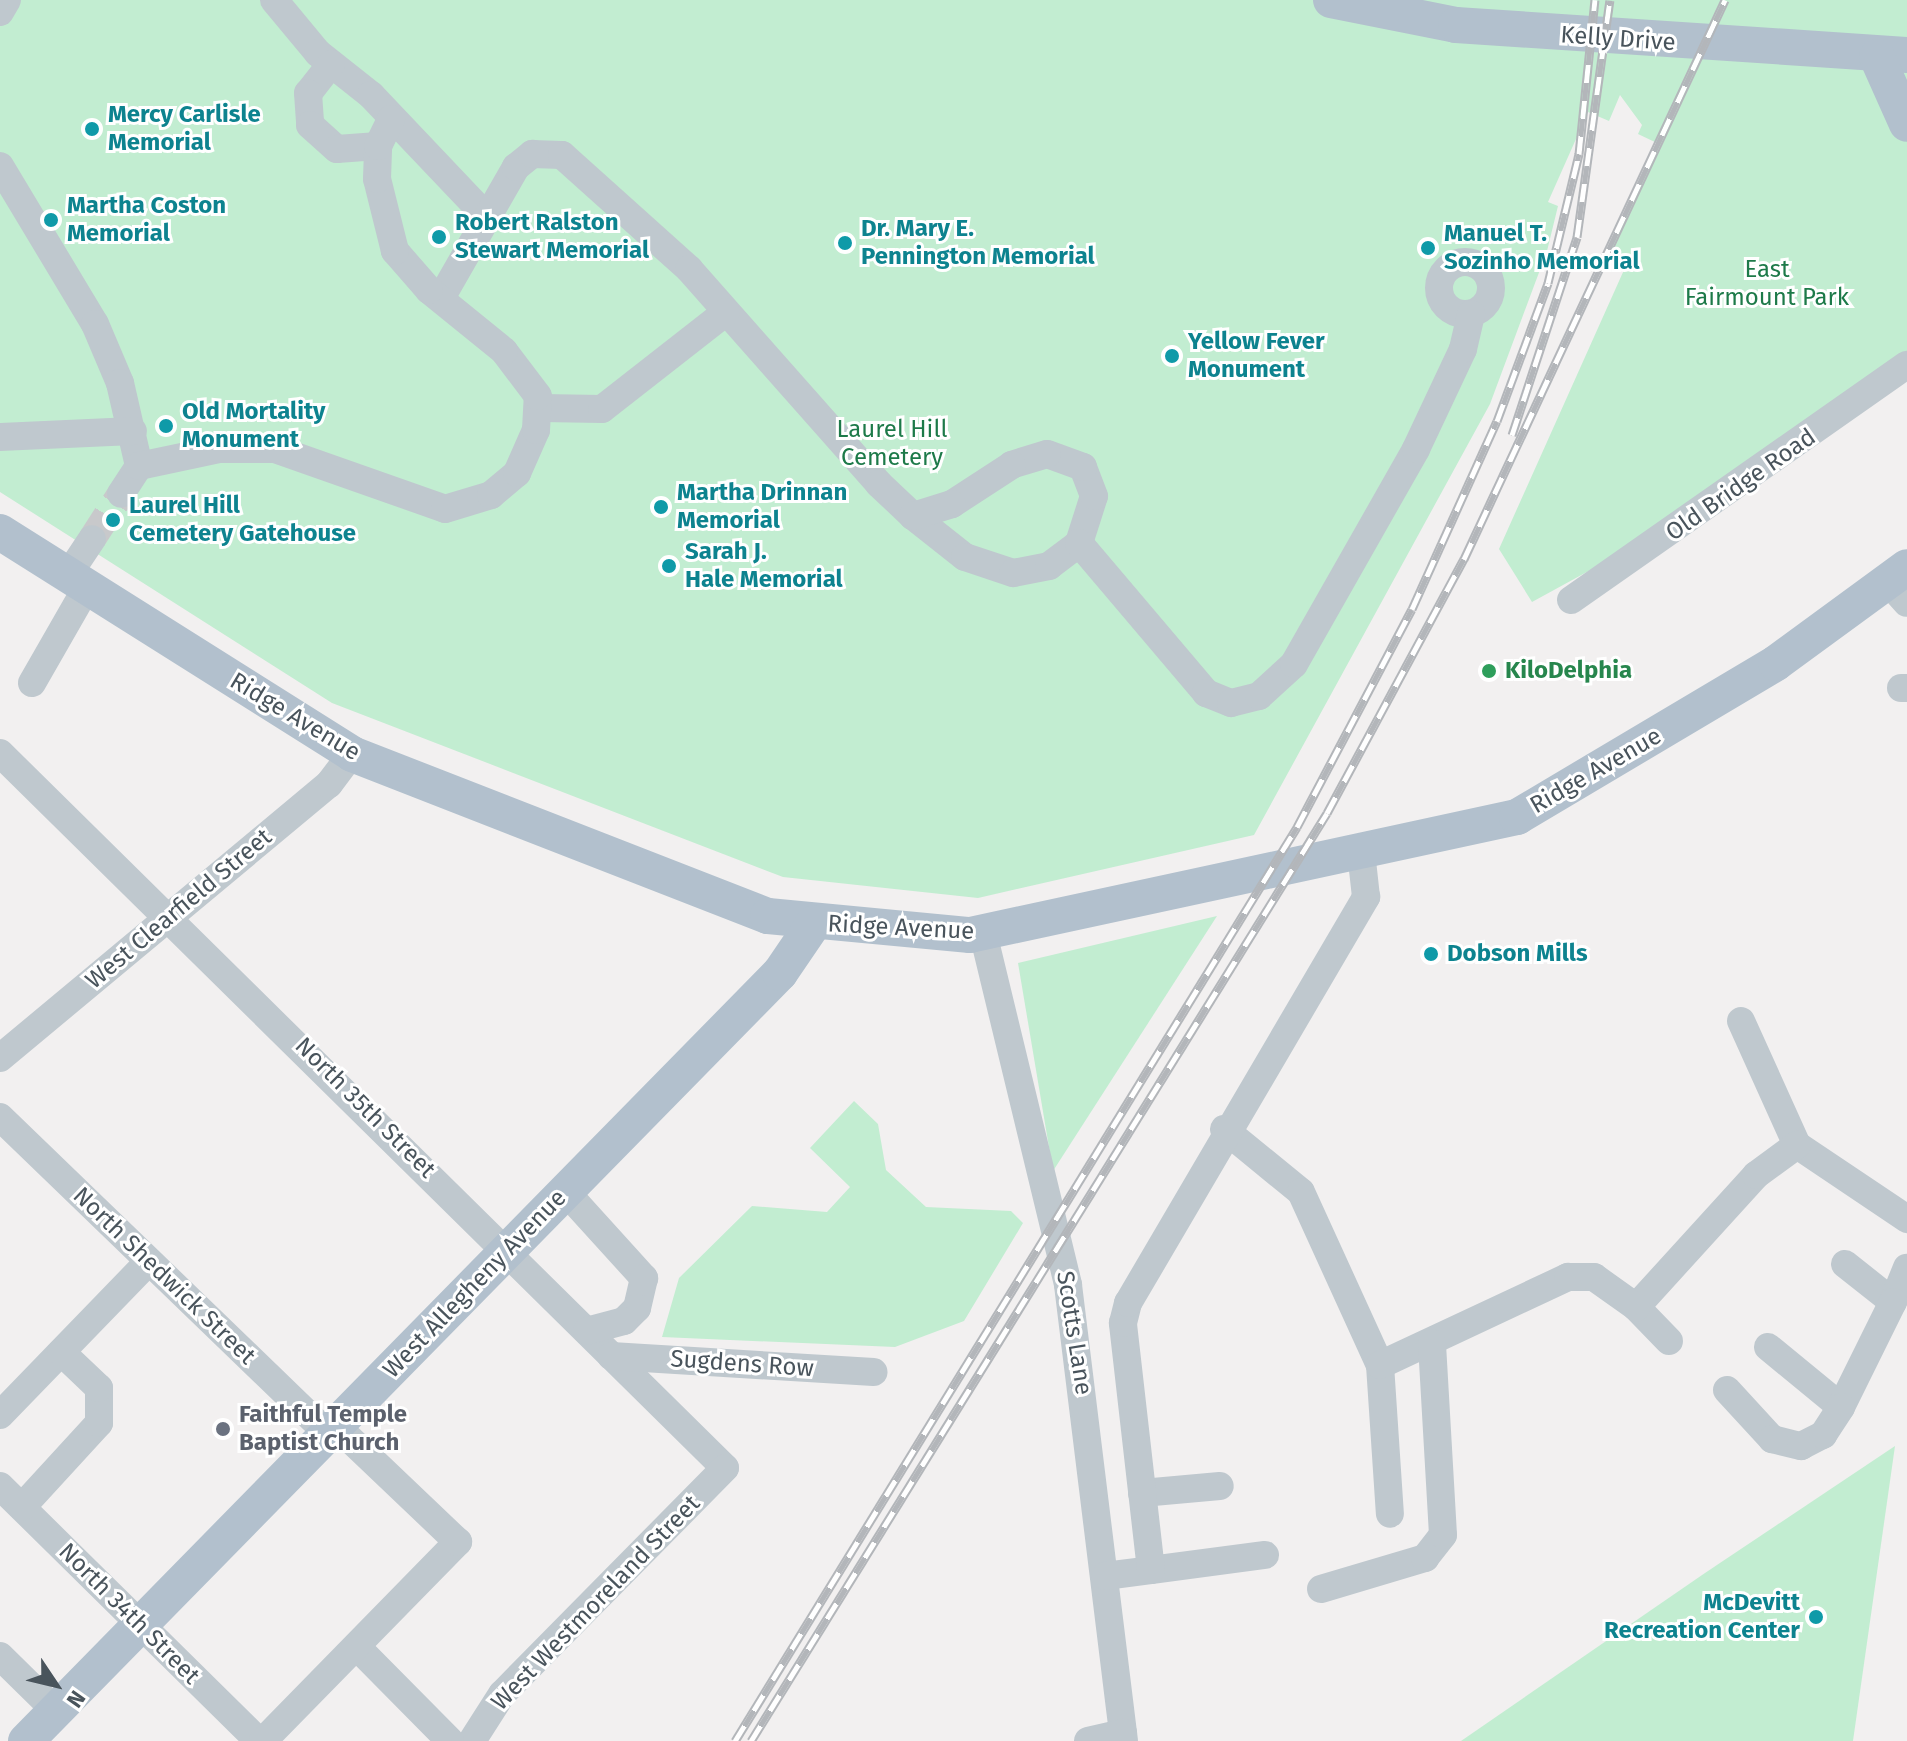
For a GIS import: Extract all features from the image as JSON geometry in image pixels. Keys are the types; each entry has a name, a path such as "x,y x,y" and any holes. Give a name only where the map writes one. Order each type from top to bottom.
{"main road":[{"name":"Kelly Drive","path":"1331,0 1456,25 1892,56"},
{"path":"1892,56 1907,124"},
{"name":"Ridge Avenue","path":"0,532 352,754 745,908 814,923 983,933 1361,852 1533,809 1901,584"},
{"name":"West Allegheny Avenue","path":"26,1741 780,973 814,923"}],"street":[{"path":"0,12 7,0"},
{"path":"274,0 331,64 391,119 484,214"},
{"path":"331,64 308,93 310,125 337,149 378,146"},
{"path":"139,466 220,449 275,449 408,500 458,508 491,495 517,473 541,408 519,367 405,265 387,236 378,146 391,119"},
{"path":"441,298 484,214 523,159 562,155 647,227 913,516 965,557 998,570 1038,570 1079,543 1094,508 1092,485 1083,467 1055,455 1023,460 952,504 913,516"},
{"path":"0,166 100,334 133,431 139,466 121,494"},
{"path":"541,408 602,409 726,312"},
{"path":"1079,543 1198,686 1231,703 1259,696 1294,664 1416,449 1463,349 1471,314"},
{"name":"Old Bridge Road","path":"1571,600 1722,501 1907,365"},
{"path":"0,437 133,431"},
{"path":"32,683 92,539"},
{"name":"West Clearfield Street","path":"0,1058 329,784 352,754"},
{"name":"North 35th Street","path":"4,765 170,917 725,1468"},
{"path":"1151,1570 1127,1356 1128,1303 1224,1129 1366,897 1361,852"},
{"name":"Scotts Lane","path":"983,933 1081,1361 1123,1737"},
{"path":"1741,1021 1797,1145 1907,1219"},
{"name":"North Shedwick Street","path":"0,1117 149,1261 458,1542 357,1647"},
{"path":"1224,1129 1301,1192 1380,1365 1390,1514"},
{"path":"1636,1307 1756,1175 1797,1145"},
{"path":"565,1191 644,1278 637,1308 624,1321 587,1331"},
{"path":"0,1415 149,1261"},
{"path":"1845,1264 1893,1302"},
{"path":"1727,1390 1772,1439 1801,1446 1823,1435 1841,1407 1907,1268"},
{"path":"1380,1365 1568,1277 1594,1277 1636,1307 1669,1341"},
{"path":"1321,1589 1425,1558 1443,1535 1432,1343"},
{"path":"1768,1347 1841,1407"},
{"path":"22,1507 99,1423 99,1388 61,1352"},
{"name":"Sugdens Row","path":"611,1356 874,1372"},
{"path":"1081,1361 1127,1356"},
{"name":"West Westmoreland Street","path":"472,1741 502,1694 725,1468"},
{"name":"North 34th Street","path":"0,1486 139,1626 261,1741"},
{"path":"1142,1493 1220,1486"},
{"path":"1105,1576 1265,1555"},
{"path":"261,1741 357,1647 450,1741"},
{"path":"0,1656 56,1711"},
{"path":"1088,1741 1123,1737"}],"green space":[{"name":"Laurel Hill Cemetery","path":"0,0 1907,0 1907,354 1660,532 1532,602 1499,549 1628,261 1609,253 1659,144 1638,134 1642,125 1620,95 1609,121 1588,112 1548,202 1558,206 1547,251 1490,404 1254,835 978,898 783,877 332,703 0,492"},
{"path":"1217,916 1053,1171 1018,963"},
{"path":"854,1101 878,1124 886,1170 926,1207 1011,1211 1023,1223 964,1321 895,1347 662,1337 679,1278 752,1206 827,1212 850,1187 810,1148"},
{"path":"1895,1446 1853,1741 1461,1741 1705,1573"}],"tunnel":[{"path":"92,539 121,494"}],"railway":[{"path":"735,1741 1297,827 1412,609 1497,421 1548,283 1579,154 1595,0"},
{"path":"1512,435 1577,237 1610,0"},
{"path":"751,1741 1327,813 1464,559 1725,0"}],"place":[{"name":"Mercy Carlisle Memorial","path":"92,129"},
{"name":"Martha Coston Memorial","path":"51,220"},
{"name":"Robert Ralston Stewart Memorial","path":"439,237"},
{"name":"Dr. Mary E. Pennington Memorial","path":"845,243"},
{"name":"Manuel T. Sozinho Memorial","path":"1428,248"},
{"name":"Yellow Fever Monument","path":"1172,356"},
{"name":"Old Mortality Monument","path":"166,426"},
{"name":"Martha Drinnan Memorial","path":"661,507"},
{"name":"Laurel Hill Cemetery Gatehouse","path":"113,520"},
{"name":"Sarah J. Hale Memorial","path":"669,566"},
{"name":"KiloDelphia","path":"1489,671"},
{"name":"Dobson Mills","path":"1431,954"},
{"name":"Faithful Temple Baptist Church","path":"223,1429"},
{"name":"McDevitt Recreation Center","path":"1816,1617"}],"park label":[{"name":"East Fairmount Park","path":"1767,284"}]}
